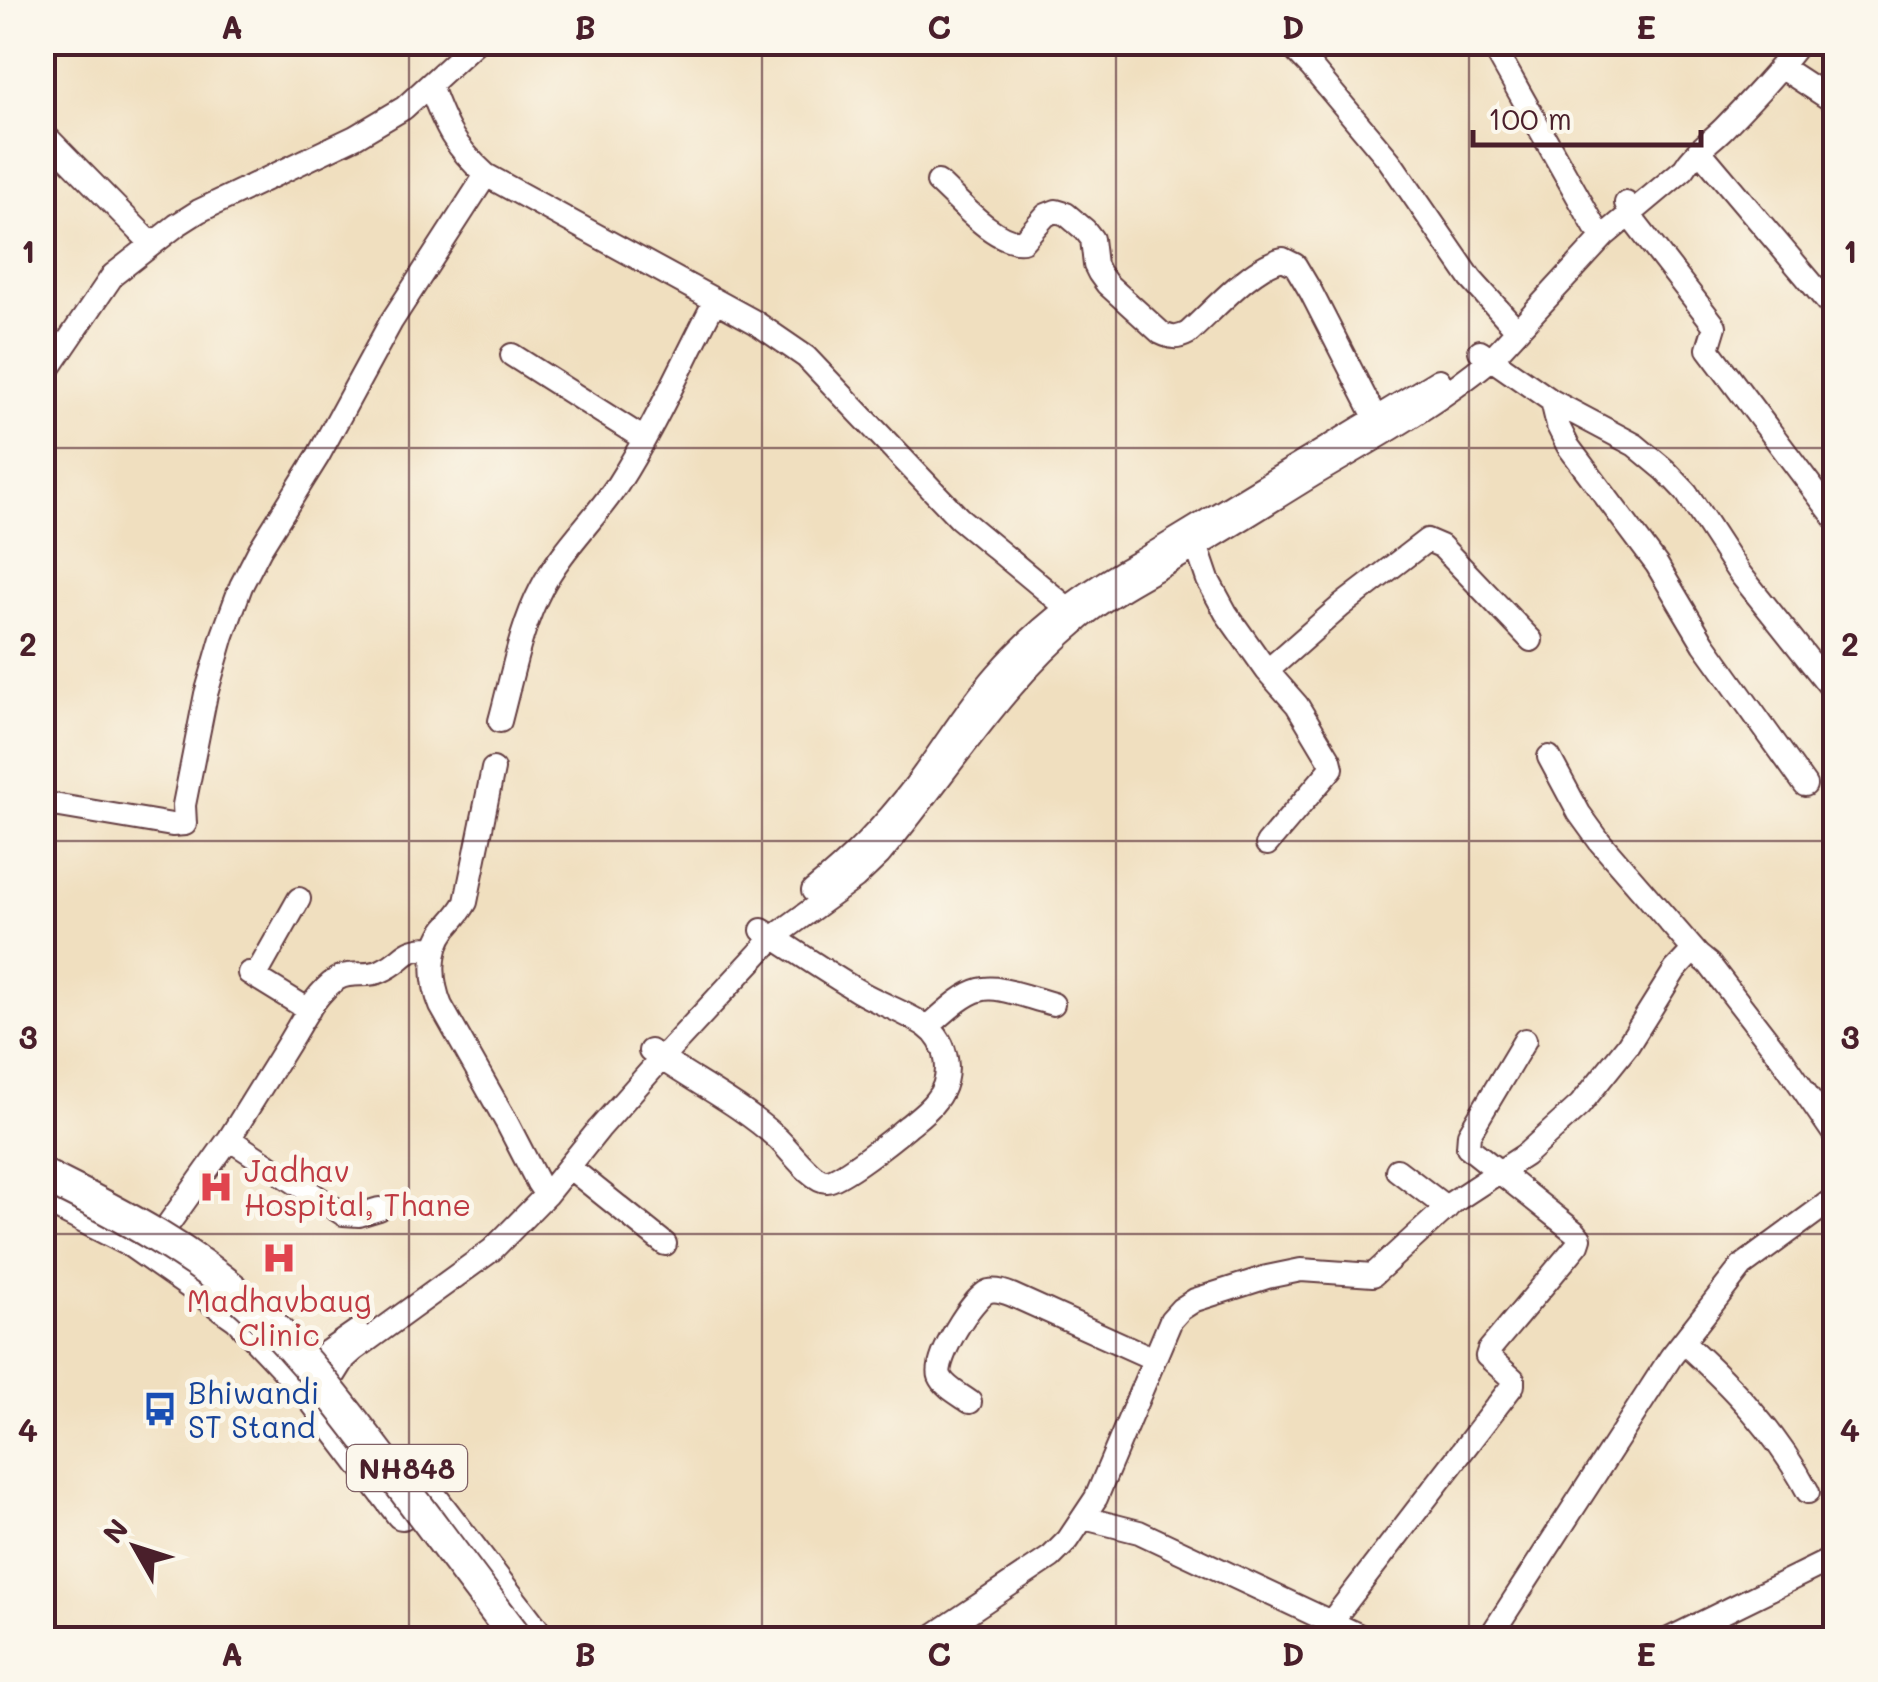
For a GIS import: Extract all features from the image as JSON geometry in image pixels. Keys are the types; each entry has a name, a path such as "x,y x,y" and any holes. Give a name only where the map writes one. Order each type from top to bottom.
{"highway":[{"name":"NH848","path":"42,1159 167,1226 270,1300 316,1376 498,1640"},
{"path":"42,1175 119,1213 211,1274 257,1311 307,1363 347,1413 518,1640"},
{"name":"NH848","path":"42,1195 132,1241 316,1376 540,1640"}],"street":[{"path":"42,379 113,275 152,244 199,211 355,137 404,108 476,42"},
{"path":"1287,42 1389,160 1471,280 1513,326"},
{"path":"1490,42 1596,228"},
{"path":"542,1189 656,1055 768,934 858,853 917,783 950,733 994,693 1034,636 1074,612 1096,586 1194,538 1390,430 1461,382 1678,159 1695,153 1721,130 1800,42"},
{"path":"1781,66 1836,102"},
{"path":"430,86 456,144 486,175 755,322 806,357 960,518 1074,612"},
{"path":"42,132 152,244"},
{"path":"1695,153 1836,312"},
{"path":"42,804 185,824 184,805 206,694 241,586 391,322 486,175"},
{"path":"938,182 992,231 1014,242 1023,241 1046,215 1056,212 1074,220 1092,240 1095,265 1106,284 1170,338 1188,334 1254,274 1283,258 1295,265 1376,419"},
{"path":"1513,326 1596,228 1629,208"},
{"path":"1629,208 1636,224 1715,326 1708,349 1836,518"},
{"path":"500,720 529,616 541,588 559,558 611,493 715,301"},
{"path":"512,355 644,438"},
{"path":"1194,538 1376,419 1485,355"},
{"path":"1485,355 1552,402 1634,445 1665,470 1686,492 1738,570 1836,694"},
{"path":"1552,402 1568,446 1657,565 1704,644 1804,786"},
{"path":"1194,538 1218,600 1267,672 1297,704 1328,755 1326,776 1266,844"},
{"path":"1267,672 1341,606 1427,540 1442,546 1531,640"},
{"path":"1549,757 1579,813 1600,842 1709,964 1836,1138"},
{"path":"493,769 466,902 436,948 434,990 542,1189"},
{"path":"299,900 252,975 309,1010"},
{"path":"656,1055 776,1136 806,1168 826,1181 886,1144 936,1100 944,1086 947,1067 944,1047 928,1027 860,992 768,934"},
{"path":"167,1226 229,1139 309,1010 340,977 375,974 414,948 436,948"},
{"path":"926,1640 1051,1557 1084,1518 1171,1320 1181,1309 1194,1300 1301,1270 1373,1275 1447,1208 1526,1154 1580,1104 1628,1045 1675,970 1690,954 1698,955"},
{"path":"928,1027 960,998 978,988 999,989 1052,1004"},
{"path":"1331,1622 1513,1385 1513,1379 1488,1356 1489,1350 1580,1238 1468,1147 1469,1134 1524,1040"},
{"path":"316,1376 568,1167 656,1055"},
{"path":"229,1139 343,1214 359,1215 380,1209"},
{"path":"568,1167 665,1244"},
{"path":"1397,1170 1447,1208"},
{"path":"1488,1640 1682,1342 1742,1266 1836,1197"},
{"path":"970,1402 946,1384 939,1366 974,1304 989,1291 1000,1290 1154,1359"},
{"path":"1682,1342 1728,1383 1767,1428 1808,1492"},
{"path":"1084,1518 1139,1532 1369,1640"},
{"path":"1667,1640 1836,1557"},
{"path":"1694,1640 1808,1582 1836,1572"}],"place":[{"name":"Jadhav Hospital, Thane","path":"216,1187"},
{"name":"Madhavbaug Clinic","path":"279,1258"},
{"name":"Bhiwandi ST Stand","path":"160,1409"}]}
